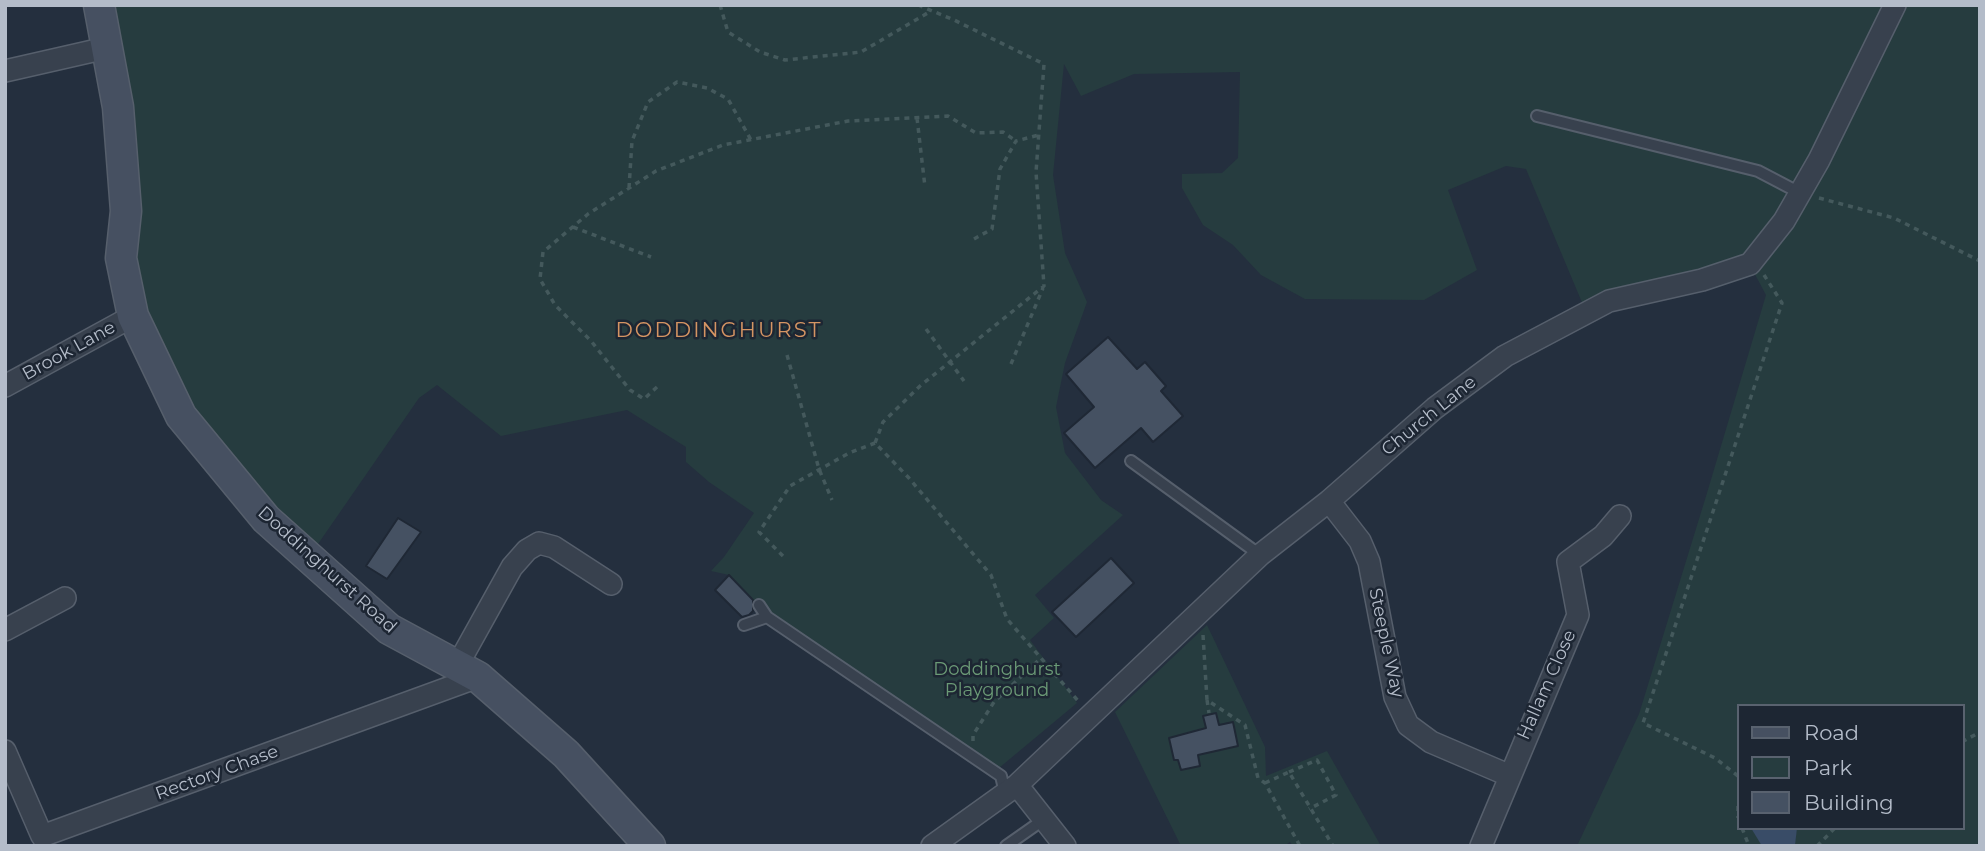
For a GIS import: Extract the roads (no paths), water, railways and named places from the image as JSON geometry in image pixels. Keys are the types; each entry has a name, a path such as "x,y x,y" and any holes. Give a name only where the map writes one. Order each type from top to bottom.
{"street":[{"name":"Doddinghurst Road","path":"99,5 118,107 125,172 126,211 121,258 132,316 181,416 266,519 389,629 468,671 566,754 650,846"},
{"name":"Church Lane","path":"932,846 1011,789 1260,555 1329,501 1435,408 1505,356 1554,327 1609,301 1702,280 1750,264 1800,193 1895,5"},
{"path":"5,71 106,48"},
{"name":"Brook Lane","path":"5,386 132,316"},
{"name":"Steeple Way","path":"1329,501 1360,541 1369,562 1395,697 1408,725 1431,742 1508,775"},
{"name":"Hallam Close","path":"1481,846 1508,775 1578,615 1568,562 1603,536 1620,516"},
{"path":"468,671 513,567 527,550 539,543 554,547 611,584"},
{"path":"5,630 65,598"},
{"name":"Rectory Chase","path":"5,751 45,841 468,671"},
{"path":"1011,789 1065,846"}],"lane":[{"path":"1537,116 1758,171 1800,193"},
{"path":"1131,461 1260,555"},
{"path":"759,605 767,617 975,756 1001,776 1011,789"},
{"path":"744,625 767,617"},
{"path":"1006,846 1043,820"}],"water":[{"path":"1752,830 1797,830 1795,845 1762,846"}],"district":[{"name":"DODDINGHURST","path":"719,331"}],"park label":[{"name":"Doddinghurst Playground","path":"997,680"}]}
